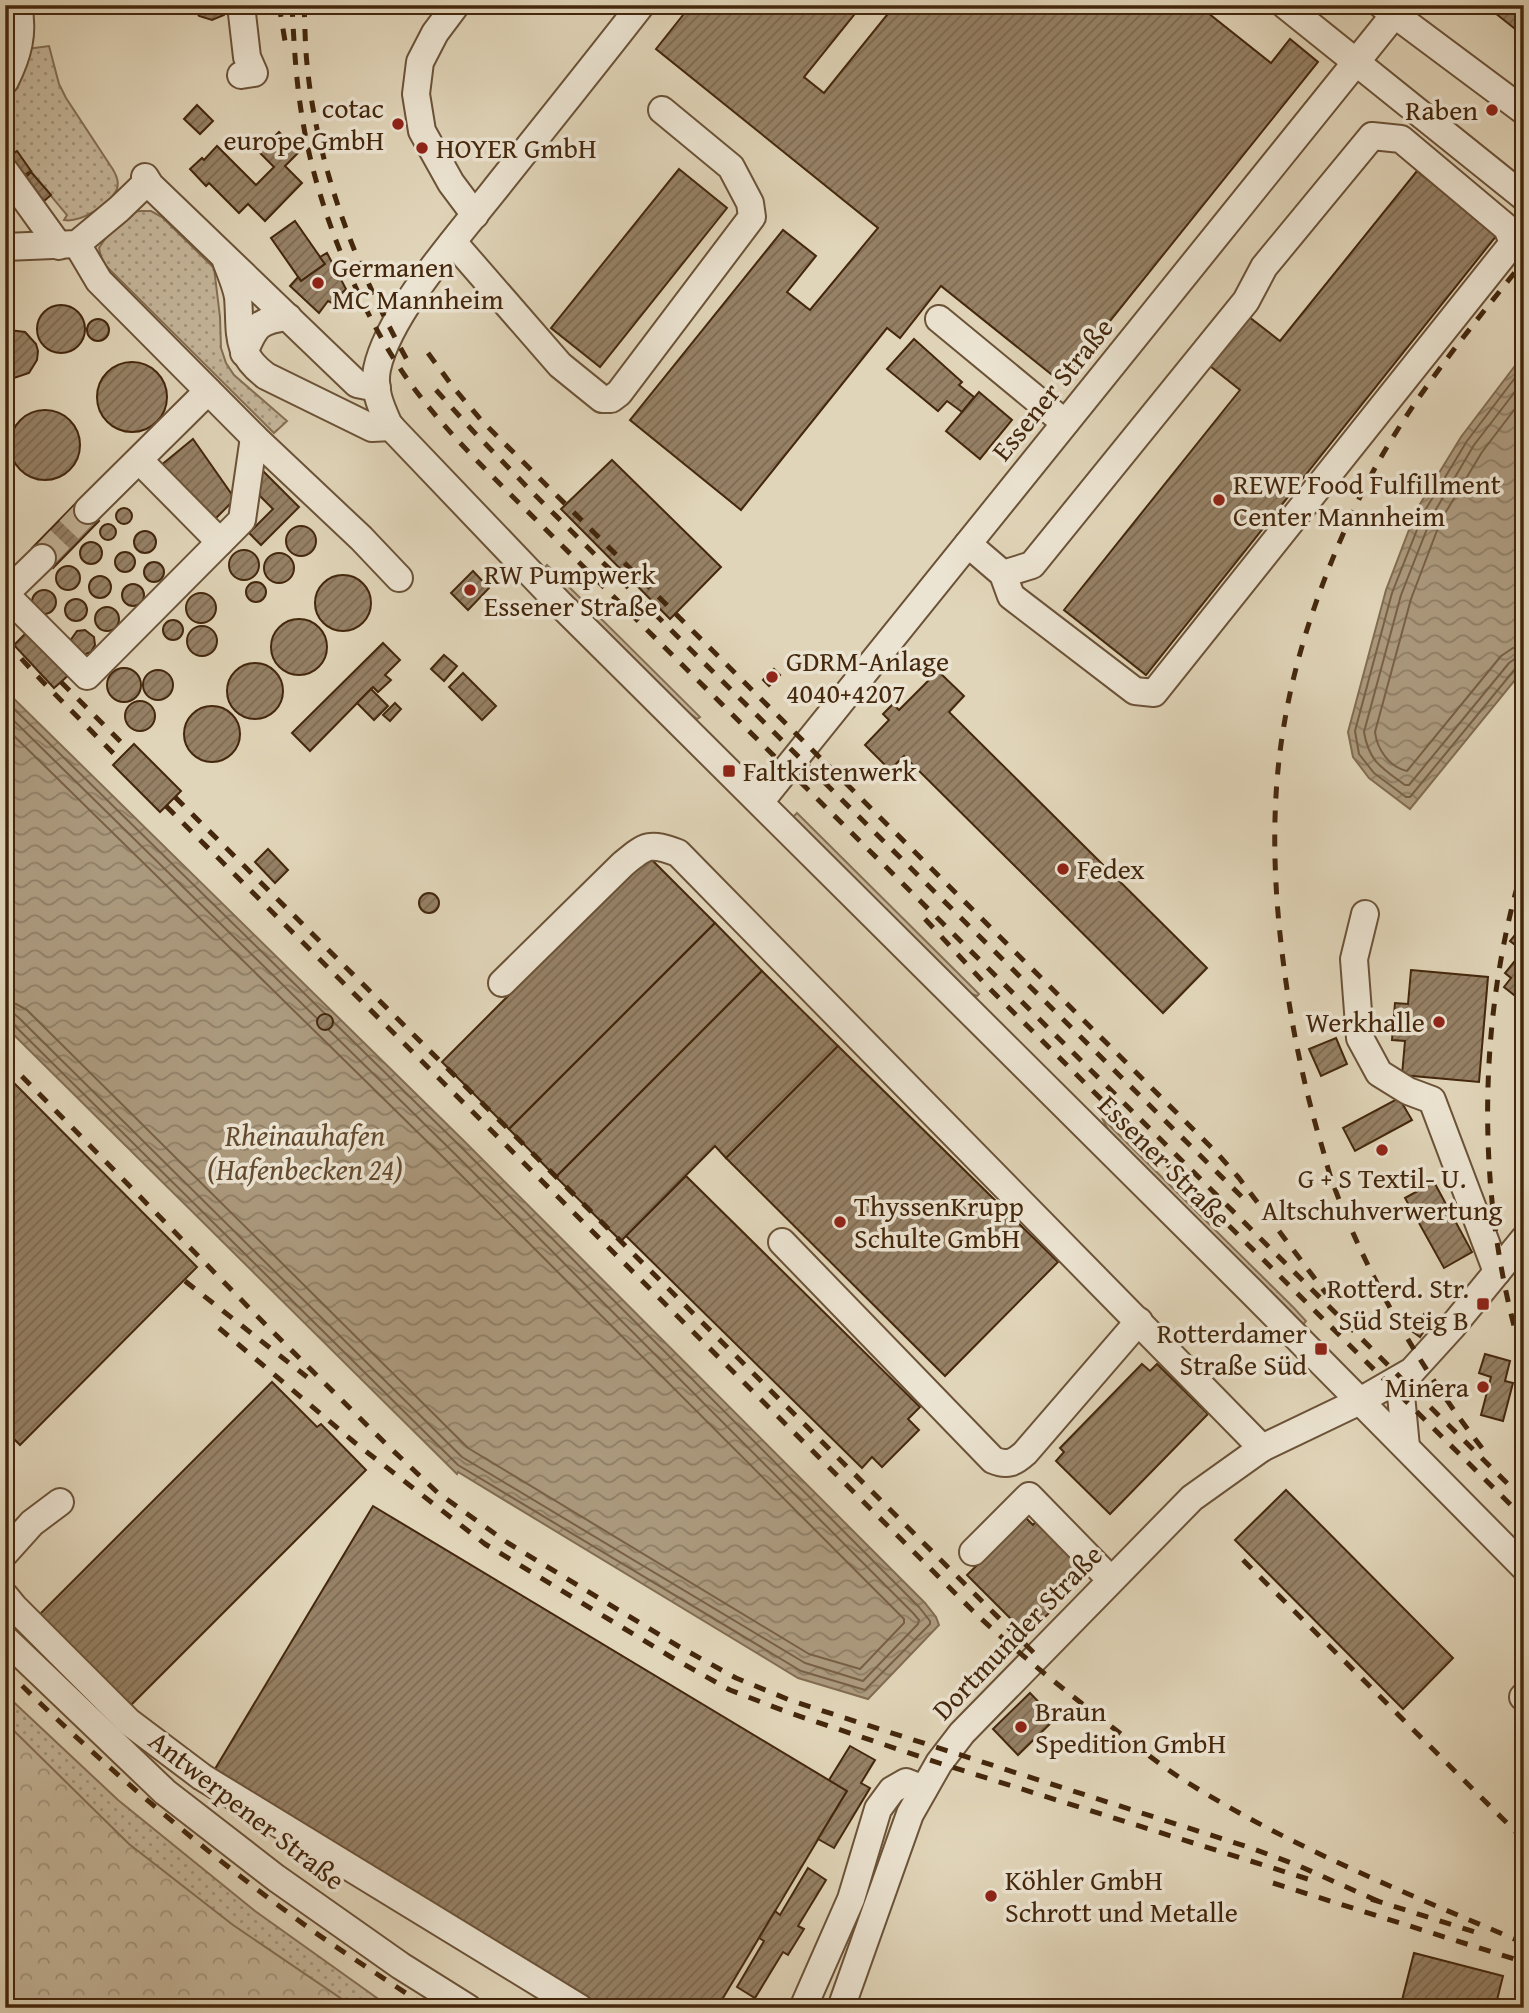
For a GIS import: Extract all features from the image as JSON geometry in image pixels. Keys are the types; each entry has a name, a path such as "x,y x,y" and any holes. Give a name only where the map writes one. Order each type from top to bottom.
{"street":[{"path":"5,80 16,59 21,23 18,5"},
{"path":"241,5 247,57 254,73 242,75"},
{"path":"456,5 435,33 420,62 416,93 422,131 451,183 475,215"},
{"path":"225,258 237,294 239,336 244,353 253,366 266,376 372,428 390,426 377,399 376,372 391,332 412,297 453,242 641,5"},
{"path":"1285,5 1524,197"},
{"path":"1388,10 1524,111"},
{"name":"Essener Straße","path":"760,802 1356,61 1388,10"},
{"path":"453,242 560,365 602,399 611,399 619,393 752,217 750,203 732,167 662,110"},
{"path":"968,544 1003,574 1012,596 1135,691 1154,693 1513,243 1507,228 1401,139 1372,136 1264,267 1246,301 1032,565 1003,574"},
{"path":"5,171 99,281 399,578"},
{"path":"5,247 68,245 119,209 146,180 357,384 377,388"},
{"path":"244,353 253,332 268,319 288,317"},
{"path":"939,319 1065,424"},
{"path":"88,510 208,391"},
{"name":"Essener Straße","path":"390,426 560,604 1524,1567"},
{"path":"42,558 5,594 87,676 242,520 254,437"},
{"path":"139,460 220,542"},
{"path":"502,983 639,850 652,845 678,853 1262,1448"},
{"path":"1365,914 1354,958 1360,1038 1379,1073 1408,1091 1433,1100 1497,1272"},
{"name":"Dortmunder Straße","path":"841,2008 911,1814 947,1751 962,1734 1192,1497 1262,1448 1360,1401 1402,1378 1423,1362 1524,1239"},
{"path":"782,1242 993,1460 1004,1464 1015,1462 1025,1453 1139,1321"},
{"path":"1402,1378 1406,1447"},
{"path":"973,1552 1029,1496 1111,1580"},
{"path":"5,1553 32,1523 60,1502"},
{"path":"5,1596 130,1722 202,1777 580,2008"},
{"name":"Antwerpener Straße","path":"5,1639 165,1792 276,1878 401,1966 468,2008"},
{"path":"803,2008 851,1899 878,1809 892,1790 906,1782 924,1789"}],"green space":[{"path":"49,46 59,84 66,98 118,181 116,191 107,202 78,219 64,220 67,215 17,151 9,156 5,148 5,98 27,49"},
{"path":"151,211 162,217 214,268 221,348 226,363 234,375 287,421 274,433 107,267 101,257 99,248 105,239 131,212"},
{"path":"547,565 700,717 697,719 649,676 567,591 545,567"},
{"path":"797,813 979,994 977,996 966,992 791,819"},
{"path":"1102,1118 1293,1307 1306,1321 1301,1327 1111,1135"},
{"path":"5,1694 118,1800 255,1911 391,2008 5,2008"},
{"path":"5,1722 129,1844 233,1925 355,2008 5,2008"}],"water":[{"path":"1524,354 1524,669 1410,809 1369,778 1353,757 1348,732 1386,590 1417,509 1461,437"},
{"name":"Rheinauhafen (Hafenbecken 24)","path":"5,690 466,1143 925,1603 939,1625 868,1699 798,1678 458,1472 457,1474 5,1026"}],"building":[{"path":"192,5 230,5 224,15 212,20 199,16"},
{"path":"691,5 851,5 858,10 804,77 824,93 895,5 1198,5 1271,63 1290,39 1318,62 1061,382 941,286 900,338 887,328 741,510 630,420 783,230 816,256 787,292 810,310 878,228 656,49"},
{"path":"1485,5 1524,5 1524,36"},
{"path":"197,105 213,121 200,134 184,119"},
{"path":"279,132 299,152 285,166 302,183 265,221 248,204 239,213 209,183 206,186 190,169 202,158 204,160 217,146 256,185 274,167 259,152"},
{"path":"17,151 31,171 23,176 9,156"},
{"path":"679,169 727,208 600,367 551,328"},
{"name":"REWE Food Fulfillment Center Mannheim","path":"1417,171 1497,235 1146,675 1064,610 1240,390 1210,366 1249,317 1280,341"},
{"path":"31,172 51,195 44,201 24,179"},
{"path":"295,221 325,264 301,281 271,238"},
{"name":"Germanen MC Mannheim","path":"327,253 346,289 332,303 328,301 319,313 290,286 298,277 301,281 325,264 320,257"},
{"path":"61,305 78,312 85,329 78,346 61,353 44,346 37,329 44,312"},
{"path":"98,319 108,326 109,330 102,340 98,341 88,334 87,330 94,320"},
{"path":"5,332 25,332 36,344 38,351 37,360 29,373 14,378 5,376"},
{"path":"914,339 962,382 959,385 974,397 962,412 947,401 938,411 887,369"},
{"path":"132,362 151,368 161,378 167,397 161,416 151,426 132,432 113,426 103,416 97,397 103,378 113,368"},
{"path":"979,392 1012,420 980,459 946,431"},
{"path":"45,410 64,416 74,426 80,445 74,464 64,474 45,480 26,474 16,464 10,445 16,426 26,416"},
{"path":"193,439 235,499 214,520 160,466"},
{"path":"612,460 721,567 670,619 561,509"},
{"path":"263,471 299,507 261,545 249,533 273,509 249,485"},
{"path":"78,501 99,521 53,568 32,548"},
{"path":"124,508 132,516 124,524 116,516"},
{"path":"108,524 116,532 108,540 100,532"},
{"path":"301,526 312,530 316,541 312,552 301,556 290,552 286,541 290,530"},
{"path":"145,531 153,534 156,542 153,550 145,553 137,550 134,542 137,534"},
{"path":"91,542 99,545 102,553 99,561 91,564 83,561 80,553 83,545"},
{"path":"244,550 255,554 259,565 255,576 244,580 233,576 229,565 233,554"},
{"path":"125,552 132,555 135,562 132,569 125,572 118,569 115,562 118,555"},
{"path":"279,553 290,557 294,568 290,579 279,583 268,579 264,568 268,557"},
{"path":"154,562 161,565 164,572 161,579 154,582 147,579 144,572 147,565"},
{"path":"68,566 77,569 80,578 77,587 68,590 59,587 56,578 59,569"},
{"name":"RW Pumpwerk Essener Straße","path":"473,571 489,588 468,610 451,593"},
{"path":"343,575 358,580 366,588 371,603 366,618 358,626 343,631 328,626 320,618 315,603 320,588 328,580"},
{"path":"100,576 108,579 111,587 108,595 100,598 92,595 89,587 92,579"},
{"path":"256,582 263,585 266,592 263,599 256,602 249,599 246,592 249,585"},
{"path":"133,584 141,587 144,595 141,603 133,606 125,603 122,595 125,587"},
{"path":"44,590 55,597 56,602 49,613 44,614 33,607 32,602 39,591"},
{"path":"201,593 212,597 216,608 212,619 201,623 190,619 186,608 190,597"},
{"path":"76,599 84,602 87,610 84,618 76,621 68,618 65,610 68,602"},
{"path":"107,607 116,610 119,619 116,628 107,631 98,628 95,619 98,610"},
{"path":"299,619 314,624 322,632 327,647 322,662 314,670 299,675 284,670 276,662 271,647 276,632 284,624"},
{"path":"173,620 180,623 183,630 180,637 173,640 166,637 163,630 166,623"},
{"path":"202,626 213,630 217,641 213,652 202,656 191,652 187,641 191,630"},
{"path":"29,630 71,673 54,688 14,645"},
{"path":"85,630 94,637 95,645 91,652 83,655 70,641 77,631"},
{"path":"383,643 400,660 385,675 391,680 378,692 373,687 310,751 292,733"},
{"path":"444,655 457,666 444,681 431,669"},
{"path":"255,663 270,668 278,676 283,691 278,706 270,714 255,719 240,714 232,706 227,691 232,676 240,668"},
{"path":"124,668 136,673 141,685 136,697 124,702 112,697 107,685 112,673"},
{"name":"GDRM-Anlage 4040+4207","path":"774,669 780,675 769,686 763,680"},
{"path":"158,670 169,674 173,685 169,696 158,700 147,696 143,685 147,674"},
{"name":"Fedex","path":"938,671 964,696 949,712 1207,968 1163,1013 904,756 890,770 865,745 889,720 883,714 893,704 899,710"},
{"path":"463,673 496,706 482,720 449,687"},
{"path":"371,689 388,706 374,720 357,703"},
{"path":"140,701 151,705 155,716 151,727 140,731 129,727 125,716 129,705"},
{"path":"395,703 401,709 390,721 383,715"},
{"path":"212,706 227,711 235,719 240,734 235,749 227,757 212,762 197,757 189,749 184,734 189,719 197,711"},
{"path":"134,744 181,791 160,812 113,765"},
{"path":"268,849 288,870 275,883 255,862"},
{"path":"648,856 715,923 509,1129 442,1062"},
{"path":"429,893 436,896 439,903 436,910 429,913 422,910 419,903 422,896"},
{"path":"715,923 762,971 556,1177 509,1129"},
{"path":"1524,924 1524,1003 1504,987 1511,978 1505,973 1523,951 1510,941"},
{"name":"Werkhalle","path":"1411,970 1488,977 1479,1082 1402,1075 1405,1041 1392,1040 1395,1003 1408,1004"},
{"path":"762,971 838,1046 726,1158 715,1146 621,1241 556,1177"},
{"path":"322,1014 328,1014 333,1022 331,1028 322,1030 317,1025 317,1019"},
{"path":"1336,1038 1347,1064 1321,1076 1309,1049"},
{"path":"838,1046 1058,1262 945,1376 726,1158"},
{"path":"5,1074 197,1267 20,1445 5,1430"},
{"path":"1399,1098 1412,1120 1355,1151 1343,1128"},
{"path":"686,1176 920,1407 908,1419 919,1430 882,1467 872,1457 862,1468 626,1236"},
{"path":"1434,1182 1472,1252 1444,1268 1405,1198"},
{"path":"1424,1314 1432,1319 1420,1337 1413,1332"},
{"path":"1485,1354 1510,1361 1505,1381 1513,1383 1503,1421 1481,1415 1491,1377 1479,1373"},
{"path":"1142,1364 1150,1371 1157,1364 1208,1414 1110,1514 1056,1461 1064,1452 1060,1448"},
{"path":"272,1382 317,1427 321,1424 366,1470 122,1714 31,1623"},
{"path":"1286,1490 1453,1658 1403,1709 1235,1540"},
{"path":"373,1506 847,1791 717,2008 600,2008 212,1774"},
{"path":"1026,1518 1033,1525 1037,1520 1090,1572 1027,1635 967,1575"},
{"path":"1030,1693 1055,1719 1018,1755 993,1729"},
{"path":"850,1746 875,1760 861,1783 870,1788 834,1848 818,1839 847,1791 829,1780"},
{"path":"808,1868 826,1880 798,1926 804,1929 788,1955 783,1952 755,1998 737,1987 764,1941 759,1938 775,1911 780,1915"},
{"path":"1414,1953 1503,1976 1495,2008 1400,2008"}],"tunnel":[{"path":"42,558 88,510"}],"railway":[{"path":"279,5 286,47"},
{"path":"292,5 303,122 319,191 331,227 378,332 426,404 502,486 1524,1500"},
{"path":"304,5 306,57 312,104 331,182 358,259 411,367"},
{"path":"1482,1448 1459,1418 1397,1320 1361,1251 1330,1176 1307,1091 1289,1000 1277,895 1275,810 1284,725 1297,666 1324,580 1360,497 1415,404 1524,261"},
{"path":"428,353 482,421 1218,1154 1328,1296"},
{"path":"436,390 533,493 1247,1202"},
{"path":"5,623 20,639"},
{"path":"5,641 119,759"},
{"path":"61,682 128,749"},
{"path":"175,797 1040,1659"},
{"path":"166,806 973,1611 1036,1667 1161,1765 1237,1811 1358,1872 1524,1943"},
{"path":"1524,863 1508,923 1497,985 1490,1048 1488,1112 1490,1175 1497,1239 1508,1301 1524,1361"},
{"path":"925,919 987,986 1524,1518"},
{"path":"5,1059 385,1443 438,1493 508,1543 736,1678 792,1701 1251,1848 1380,1902"},
{"path":"185,1281 307,1377"},
{"path":"219,1328 354,1442 485,1544 730,1690 939,1763 1311,1880"},
{"path":"1243,1560 1524,1840"},
{"path":"5,1669 116,1773 232,1870 313,1931 428,2008"},
{"path":"1273,1883 1524,1962"},
{"path":"1371,1899 1478,1933"}],"place":[{"name":"Raben","path":"1492,110"},
{"name":"cotac europe GmbH","path":"398,124"},
{"name":"HOYER GmbH","path":"422,148"},
{"name":"Germanen MC Mannheim","path":"318,283"},
{"name":"REWE Food Fulfillment Center Mannheim","path":"1219,500"},
{"name":"RW Pumpwerk Essener Straße","path":"470,590"},
{"name":"GDRM-Anlage 4040+4207","path":"772,677"},
{"name":"Faltkistenwerk","path":"729,771"},
{"name":"Fedex","path":"1063,869"},
{"name":"Werkhalle","path":"1439,1022"},
{"name":"G + S Textil- U. Altschuhverwertung","path":"1382,1150"},
{"name":"ThyssenKrupp Schulte GmbH","path":"840,1222"},
{"name":"Rotterd. Str. Süd Steig B","path":"1483,1304"},
{"name":"Rotterdamer Straße Süd","path":"1321,1349"},
{"name":"Minera","path":"1483,1387"},
{"name":"Braun Spedition GmbH","path":"1021,1727"},
{"name":"Köhler GmbH Schrott und Metalle","path":"991,1896"}]}
